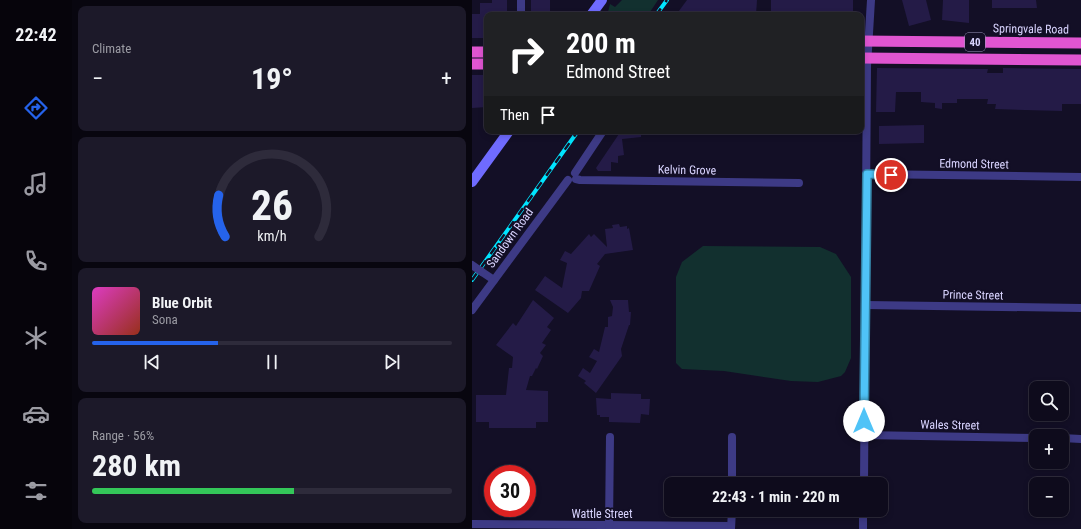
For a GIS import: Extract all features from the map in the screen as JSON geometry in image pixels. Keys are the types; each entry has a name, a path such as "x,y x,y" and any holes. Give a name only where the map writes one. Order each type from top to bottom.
{"highway":[{"name":"Springvale Road","path":"865,41 1081,43"},
{"path":"472,52 484,52"},
{"name":"40","path":"864,58 1081,60"},
{"path":"472,64 484,64"}],"main road":[{"path":"593,12 602,0"},
{"path":"472,182 507,134"}],"street":[{"path":"521,0 521,12"},
{"path":"864,477 867,174 864,58 870,0"},
{"name":"Sandown Road","path":"472,310 573,177 601,134"},
{"name":"Edmond Street","path":"867,174 1081,178"},
{"name":"Kelvin Grove","path":"573,177 590,180 799,183"},
{"path":"472,265 494,280"},
{"name":"Prince Street","path":"865,305 1081,308"},
{"name":"Wales Street","path":"864,435 1029,438"},
{"path":"609,526 610,436"},
{"path":"732,437 732,477"},
{"path":"1069,438 1081,439"},
{"path":"732,517 732,528"},
{"path":"863,517 863,529"},
{"name":"Wattle Street","path":"472,524 732,528"}],"green space":[{"path":"622,0 658,0 650,12 608,12 610,4 615,7"},
{"path":"703,246 820,247 836,254 851,277 851,358 845,372 841,376 818,382 791,381 724,371 682,369 676,363 676,277 682,262"}],"building":[{"path":"492,0 507,0 507,12 484,12 484,38 472,38 472,14 480,14 480,3 492,3"},
{"path":"531,0 550,0 550,12 531,12"},
{"path":"687,0 757,0 756,12 678,12"},
{"path":"771,0 853,0 853,12 771,12"},
{"path":"902,0 926,0 931,20 909,26"},
{"path":"943,0 969,0 969,23 942,20"},
{"path":"992,0 1036,0 1037,8 992,8"},
{"path":"877,68 988,69 987,73 1003,73 1003,68 1081,69 1081,104 1062,104 1062,111 995,109 996,104 987,104 988,99 957,99 957,103 942,103 942,109 935,108 935,103 921,102 921,92 896,92 895,112 876,112"},
{"path":"472,75 484,75 484,107 472,108"},
{"path":"924,125 924,143 879,144 879,126"},
{"path":"619,134 641,134 641,137 622,139 624,155 618,156 618,163 611,162 611,171 598,171 596,168"},
{"path":"619,224 620,227 627,226 627,229 629,228 633,250 605,254 597,264 600,266 589,291 582,291 581,298 568,313 535,290 545,276 562,288 567,263 560,260 565,251 571,254 589,234 591,237 594,234 607,247 605,229 613,228 612,225"},
{"path":"533,300 554,318 547,327 551,330 542,343 546,345 540,353 543,356 537,369 536,368 532,376 530,376 526,390 548,391 548,422 536,422 536,428 489,428 489,422 476,422 476,395 506,395 509,368 512,368 513,357 496,345 513,323 516,326"},
{"path":"610,300 628,300 629,312 631,312 630,325 621,349 622,356 596,393 584,383 586,381 578,376 583,368 590,373 597,361 589,357 594,349 599,352 605,327 608,327 608,317 612,316 613,307"},
{"path":"611,393 641,394 641,399 650,399 649,415 641,414 640,423 609,422 609,417 600,417 600,415 597,415 596,398 611,399"}],"railway":[{"path":"658,12 667,0"},
{"path":"472,280 576,134"}],"route":[{"path":"864,421 867,174 891,175"}]}
